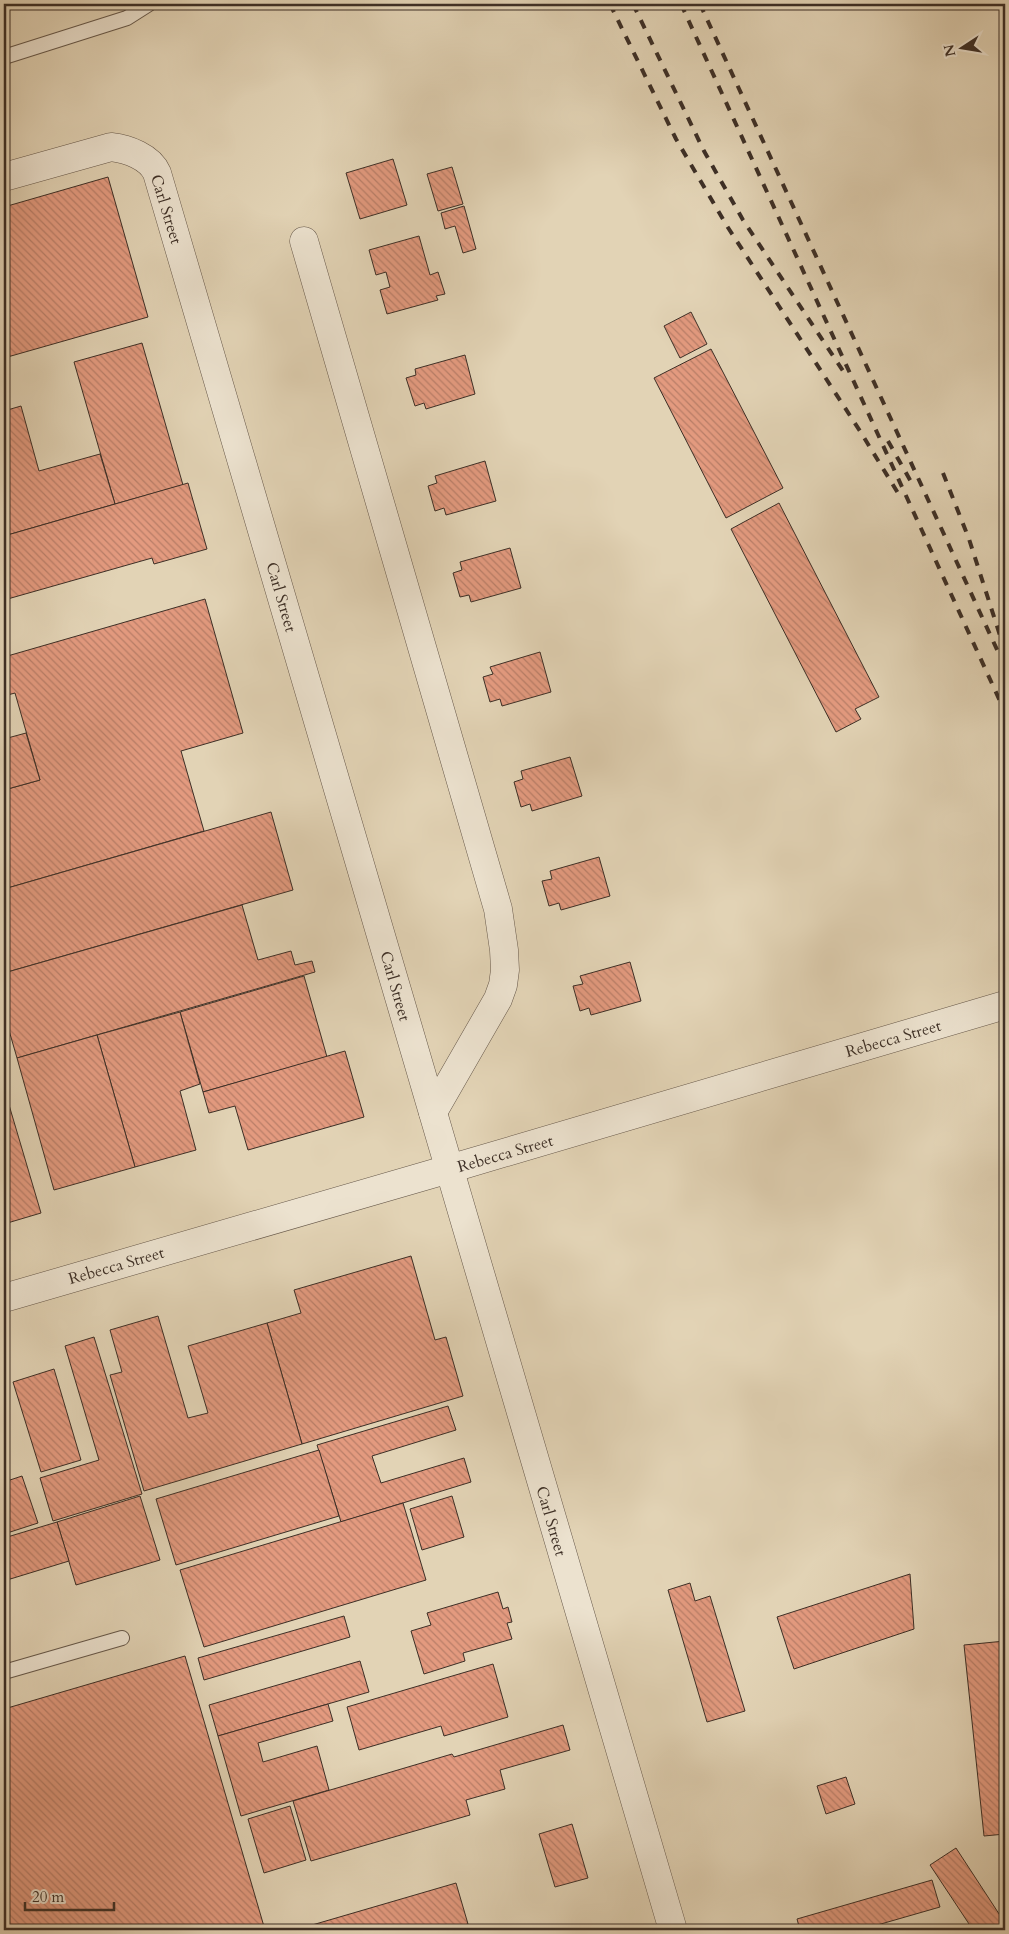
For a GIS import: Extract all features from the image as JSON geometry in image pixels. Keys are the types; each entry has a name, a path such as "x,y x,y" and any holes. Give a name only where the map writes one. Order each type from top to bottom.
{"street":[{"name":"Carl Street","path":"4,177 107,148 120,148 150,162 157,173 672,1930"},
{"path":"304,240 495,899 502,931 505,970 498,999 433,1112"},
{"name":"Rebecca Street","path":"4,1298 1005,1006"}],"lane":[{"path":"4,56 127,18 149,4"},
{"path":"4,1672 122,1638"}],"building":[{"path":"393,159 407,205 360,219 346,173"},
{"path":"452,167 463,204 438,211 427,174"},
{"path":"108,177 148,317 4,358 4,207"},
{"path":"464,206 476,249 463,253 455,226 445,229 441,213"},
{"path":"419,236 430,275 438,272 445,294 436,296 438,300 387,314 380,290 390,287 386,272 376,275 369,250"},
{"path":"691,312 707,344 680,358 664,326"},
{"path":"142,343 183,485 115,504 74,362"},
{"path":"711,349 783,488 726,518 654,378"},
{"path":"465,355 475,394 426,409 424,403 415,406 406,378 416,375 415,369"},
{"path":"21,406 39,471 100,454 115,504 4,536 4,411"},
{"path":"485,461 496,501 446,515 444,508 435,511 428,486 437,483 435,476"},
{"path":"188,483 207,549 154,564 152,558 4,600 4,536"},
{"path":"779,503 879,697 855,709 861,719 836,732 731,529"},
{"path":"510,548 521,588 471,602 469,595 460,597 453,573 462,570 460,562"},
{"path":"205,599 243,733 181,751 204,831 4,889 4,790 40,780 15,693 4,696 4,657"},
{"path":"540,652 551,692 502,706 500,699 490,702 483,677 493,674 490,667"},
{"path":"26,733 40,780 4,790 4,739"},
{"path":"570,757 582,796 532,811 530,804 521,807 514,782 523,779 521,771"},
{"path":"271,812 293,890 4,973 4,889"},
{"path":"599,857 610,896 561,910 559,903 549,906 542,881 552,879 550,871"},
{"path":"242,905 258,960 291,951 295,965 312,961 315,972 17,1058 4,1013 4,973"},
{"path":"630,962 641,1001 591,1015 589,1008 580,1011 573,986 583,984 580,976"},
{"path":"304,976 327,1057 203,1092 180,1012"},
{"path":"180,1012 200,1084 180,1091 196,1150 135,1167 97,1035"},
{"path":"97,1035 135,1167 54,1190 17,1058"},
{"path":"345,1051 364,1117 248,1150 235,1106 209,1113 203,1092"},
{"path":"4,1088 41,1213 4,1224"},
{"path":"411,1256 435,1340 446,1337 463,1396 302,1444 267,1323 301,1313 294,1290"},
{"path":"158,1316 188,1418 208,1413 188,1346 267,1323 302,1444 144,1491 110,1375 122,1372 110,1330"},
{"path":"94,1337 142,1494 53,1521 40,1478 99,1460 65,1346"},
{"path":"54,1369 81,1460 41,1472 13,1382"},
{"path":"448,1406 456,1430 372,1456 381,1483 464,1458 471,1482 341,1522 317,1445"},
{"path":"319,1450 339,1516 176,1565 156,1499"},
{"path":"22,1476 38,1523 4,1534 4,1482"},
{"path":"140,1496 160,1560 76,1585 57,1522"},
{"path":"452,1496 464,1537 422,1550 410,1509"},
{"path":"403,1503 426,1580 204,1647 180,1570"},
{"path":"57,1522 69,1561 7,1580 4,1568 4,1538"},
{"path":"910,1574 914,1629 794,1669 777,1617"},
{"path":"690,1583 695,1601 710,1596 745,1711 707,1722 668,1590"},
{"path":"498,1592 503,1609 508,1607 512,1622 507,1623 512,1639 463,1653 465,1661 424,1674 411,1631 431,1625 427,1613"},
{"path":"344,1616 350,1637 204,1680 198,1658"},
{"path":"1005,1641 1005,1834 984,1836 964,1645"},
{"path":"185,1656 265,1930 4,1930 4,1709"},
{"path":"360,1661 369,1692 218,1736 209,1705"},
{"path":"493,1664 508,1717 444,1736 441,1726 359,1750 347,1707"},
{"path":"328,1704 333,1721 258,1743 263,1762 317,1746 329,1790 241,1816 218,1736"},
{"path":"563,1725 570,1750 500,1770 505,1789 466,1800 470,1815 311,1861 293,1801 452,1754 454,1757"},
{"path":"846,1777 855,1804 826,1814 817,1786"},
{"path":"290,1806 306,1860 264,1873 248,1819"},
{"path":"572,1824 588,1878 555,1887 539,1834"},
{"path":"956,1848 1005,1923 1005,1930 973,1930 930,1865"},
{"path":"932,1880 940,1907 860,1930 800,1930 797,1919"},
{"path":"456,1883 468,1924 447,1930 295,1930"},
{"path":"468,1924 470,1930 447,1930"}],"railway":[{"path":"610,4 676,139 727,226 860,431 901,498"},
{"path":"633,4 704,151 743,220 845,374"},
{"path":"681,4 1005,712"},
{"path":"700,4 1005,667"},
{"path":"888,441 914,487"},
{"path":"943,473 969,539 1005,651"}]}
